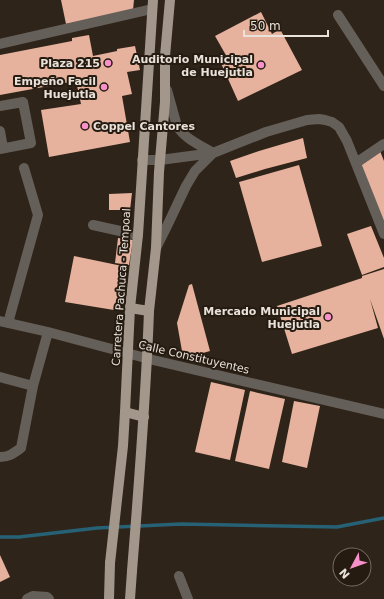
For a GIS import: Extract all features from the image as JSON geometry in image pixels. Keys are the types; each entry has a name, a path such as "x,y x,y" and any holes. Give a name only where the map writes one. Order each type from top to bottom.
{"main road":[{"path":"130,599 144,417 149,311 156,248 160,160 165,102 165,56 170,0"},
{"name":"Carretera Pachuca - Tempoal","path":"108,599 110,563 123,446 130,308 138,235 152,5"},
{"path":"130,308 149,311"},
{"path":"125,412 144,417"}],"street":[{"path":"0,44 152,5"},
{"path":"338,14 384,86"},
{"path":"165,84 177,126 187,138 213,153"},
{"path":"0,106 23,102 31,143 1,149 0,131"},
{"path":"142,160 160,160 213,153 266,132 307,120 319,119 332,122 339,127 348,141 384,234"},
{"path":"356,163 384,144"},
{"path":"156,248 186,186 195,171 213,153"},
{"path":"4,322 38,215 24,168"},
{"path":"93,225 138,235"},
{"name":"Calle Constituyentes","path":"4,322 147,358 384,414"},
{"path":"0,458 14,454 21,448 33,386 48,332"},
{"path":"0,377 33,386"},
{"path":"179,576 188,599"},
{"path":"27,599 33,596 48,598"}],"building":[{"path":"61,0 134,0 133,10 66,24"},
{"name":"Auditorio Municipal de Huejutla","path":"261,12 272,34 280,29 302,70 238,101 220,61 227,57 215,36"},
{"path":"89,35 93,56 117,51 117,49 135,46 140,70 127,72 132,94 122,96 130,142 49,157 41,110 81,104 76,81 0,95 0,55 72,41 72,38"},
{"path":"303,138 307,158 236,178 230,161"},
{"path":"380,151 384,161 384,225 359,162"},
{"path":"299,165 322,246 262,262 239,182"},
{"path":"132,193 130,210 109,210 109,194"},
{"path":"371,226 384,258 384,267 362,275 347,234"},
{"path":"118,238 133,240 129,265 115,263"},
{"path":"74,256 127,267 120,311 65,302"},
{"name":"Mercado Municipal Huejutla","path":"384,269 384,339 370,299 378,328 292,354 277,306 362,278 362,276"},
{"path":"192,284 210,351 196,355 182,351 177,323 189,285"},
{"path":"211,382 245,390 230,460 195,452"},
{"path":"250,391 285,399 269,469 235,461"},
{"path":"294,401 320,406 307,468 282,462"},
{"path":"0,555 10,577 0,582"}],"waterway":[{"path":"0,537 19,537 97,528 181,524 337,527 384,518"}],"place":[{"name":"Plaza 215","path":"108,63"},
{"name":"Auditorio Municipal de Huejutla","path":"261,65"},
{"name":"Empeño Facil Huejutla","path":"104,87"},
{"name":"Coppel Cantores","path":"85,126"},
{"name":"Mercado Municipal Huejutla","path":"328,317"}]}
